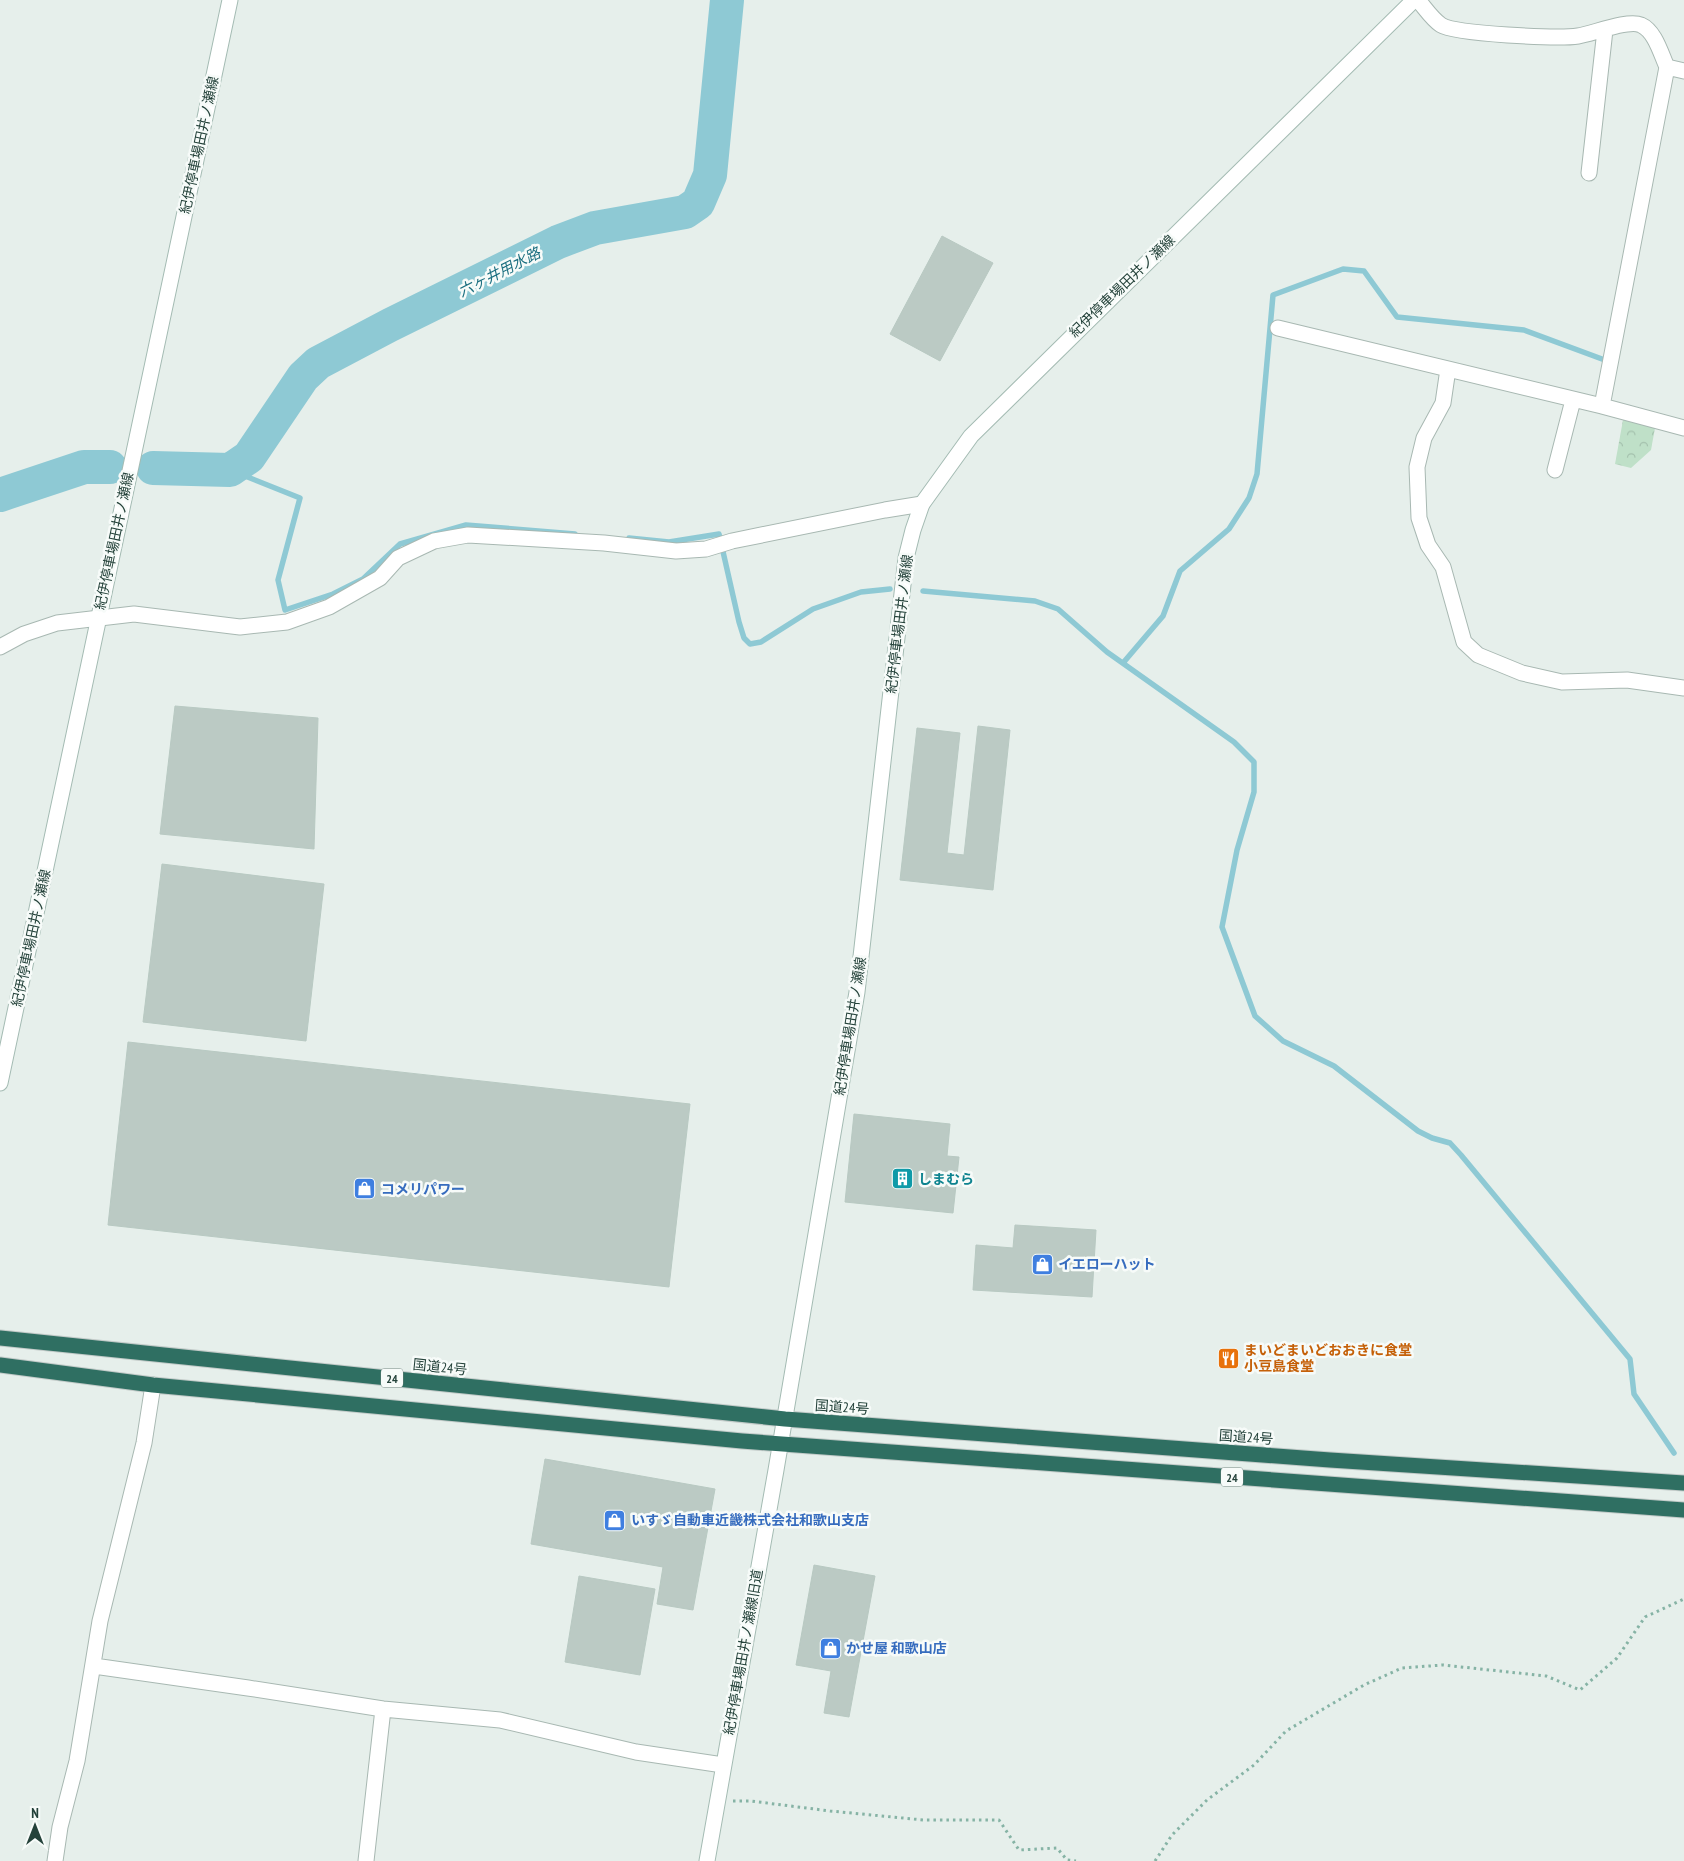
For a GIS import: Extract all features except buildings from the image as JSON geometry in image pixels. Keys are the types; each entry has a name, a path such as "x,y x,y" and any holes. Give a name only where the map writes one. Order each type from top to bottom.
{"highway":[{"name":"国道24号","path":"0,1338 785,1419 1320,1459 1684,1483"},
{"name":"24","path":"0,1365 153,1385 781,1444 1684,1510"}],"street":[{"name":"紀伊停車場田井ノ瀬線","path":"0,1083 230,0"},
{"name":"紀伊停車場田井ノ瀬線","path":"781,1444 857,992 906,558 922,504 970,436 1416,0"},
{"path":"1416,0 1442,26 1462,30 1541,38 1576,36 1627,24 1640,24 1650,33 1667,67 1602,406"},
{"path":"1589,173 1605,30"},
{"path":"1667,67 1684,71"},
{"path":"1278,328 1602,406 1684,428"},
{"path":"1448,369 1443,403 1424,438 1417,467 1418,518 1428,545 1443,567 1464,642 1478,655 1522,673 1562,682 1627,680 1684,688"},
{"path":"1554,470 1573,400"},
{"path":"0,647 24,634 57,623 134,614 240,627 287,622 329,607 380,578 398,558 434,541 468,535 604,543 676,552 706,549 732,541 846,517 922,504"},
{"path":"55,1861 60,1827 78,1761 100,1621 144,1442 153,1385"},
{"name":"紀伊停車場田井ノ瀬線旧道","path":"707,1861 781,1444"},
{"path":"94,1666 383,1709 500,1720 636,1752 723,1765"},
{"path":"366,1861 383,1709"}],"path":[{"path":"1155,1861 1172,1835 1207,1800 1254,1765 1286,1731 1364,1685 1402,1668 1443,1665 1546,1676 1580,1690 1617,1658 1645,1617 1684,1599"},
{"path":"718,1801 751,1801 923,1820 999,1820 1019,1850 1057,1848 1067,1860 1076,1861"}],"green space":[{"path":"1623,420 1655,428 1651,450 1631,468 1615,464"}],"waterway":[{"name":"六ヶ井用水路","path":"153,468 230,470 249,457 303,377 318,363 390,325 558,242 595,228 685,212 698,203 710,175 727,0"},
{"path":"1123,663 1163,616 1180,571 1229,529 1249,498 1257,474 1273,295 1343,269 1364,271 1397,317 1524,330 1602,359"},
{"name":"六ヶ井用水路","path":"0,495 84,467 110,467"},
{"path":"230,470 300,498 278,580 285,610 333,594 363,579 400,544 466,525 575,534"},
{"path":"629,538 669,542 719,534 739,622 744,638 750,644 761,642 813,609 861,592 890,589"},
{"path":"923,591 1035,601 1058,609 1107,652 1234,742 1254,762 1254,792 1237,850 1222,927 1255,1016 1283,1041 1334,1066 1418,1131 1432,1138 1450,1143 1630,1359 1634,1394 1674,1453"}],"place":[{"name":"しまむら","path":"902,1179"},
{"name":"コメリパワー","path":"365,1189"},
{"name":"イエローハット","path":"1042,1264"},
{"name":"まいどまいどおおきに食堂 小豆島食堂","path":"1228,1358"},
{"name":"いすゞ自動車近畿株式会社和歌山支店","path":"615,1520"},
{"name":"かせ屋 和歌山店","path":"830,1648"}]}
